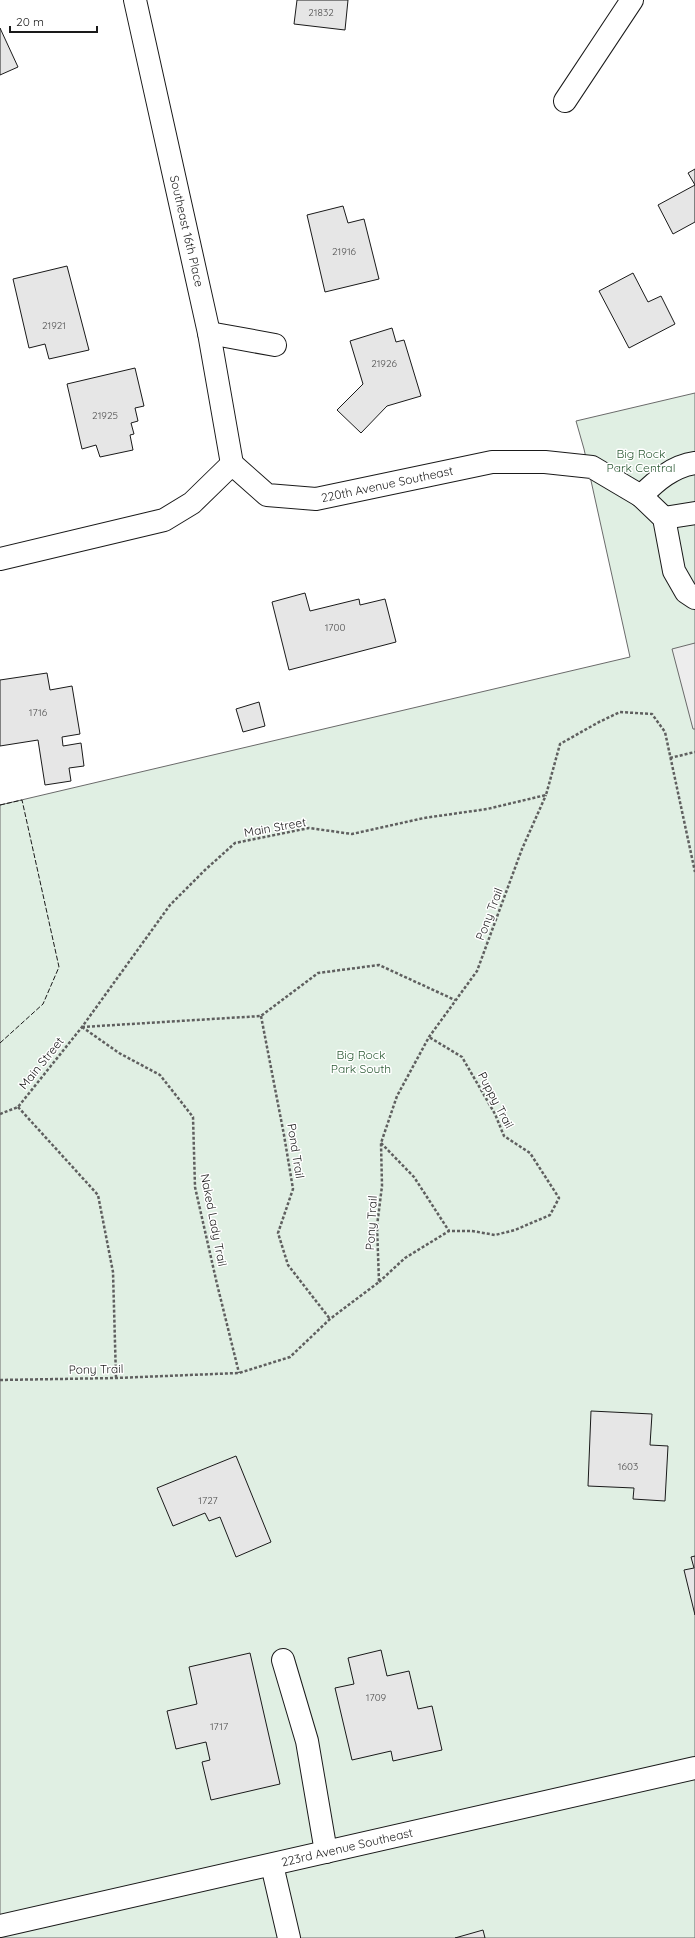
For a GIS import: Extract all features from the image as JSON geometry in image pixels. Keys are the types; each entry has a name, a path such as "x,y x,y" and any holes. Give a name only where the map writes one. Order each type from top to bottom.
{"street":[{"name":"Southeast 16th Place","path":"135,0 209,333 232,464"},
{"path":"565,101 632,0"},
{"path":"209,333 275,344"},
{"name":"220th Avenue Southeast","path":"232,464 267,496 316,499 492,462 545,462 592,467 641,496 664,518"},
{"path":"641,496 656,481 683,465 695,463"},
{"path":"0,559 164,520 192,503 232,464"},
{"path":"695,512 664,518 674,571 686,592 695,598"},
{"path":"283,1660 307,1741 326,1852"},
{"name":"223rd Avenue Southeast","path":"0,1926 695,1768"},
{"path":"272,1865 290,1938"}],"path":[{"path":"546,795 560,744 620,712 652,714 665,732 695,872"},
{"path":"670,758 695,752"},
{"name":"Pony Trail","path":"0,1380 116,1378 239,1373 290,1357 330,1319 379,1282 377,1226 382,1186 381,1143 397,1096 429,1037 477,971 522,850 546,795"},
{"name":"Main Street","path":"18,1107 82,1027 170,905 235,843 309,828 352,834 424,818 487,809 546,795"},
{"path":"82,1027 261,1016 318,973 379,965 455,1000"},
{"name":"Pond Trail","path":"261,1016 293,1189 278,1232 288,1265 330,1319"},
{"name":"Naked Lady Trail","path":"82,1027 119,1054 160,1075 193,1117 195,1187 239,1373"},
{"name":"Puppy Trail","path":"429,1037 462,1057 495,1114 504,1136 530,1153 559,1198 550,1215 515,1230 495,1235 472,1231 449,1231"},
{"path":"0,1114 18,1107 98,1195 113,1272 116,1378"},
{"path":"379,1282 405,1258 449,1231 414,1177 381,1143"}],"green space":[{"path":"695,393 695,1938 0,1938 0,805 630,657 584,449 576,421"}],"shaded area":[{"path":"695,643 695,729 693,729 672,649"}],"building":[{"path":"297,0 348,0 345,30 294,24"},
{"path":"0,28 18,67 0,75"},
{"path":"695,169 695,185 688,173"},
{"path":"695,185 695,222 673,234 658,205"},
{"path":"343,206 348,223 364,219 379,279 325,292 307,215"},
{"path":"67,266 89,350 49,359 45,344 29,348 13,279"},
{"path":"633,273 648,302 661,296 675,324 629,348 599,291"},
{"path":"392,328 396,342 404,340 421,396 387,406 361,433 337,410 363,384 350,341"},
{"path":"135,368 144,406 135,408 138,421 131,423 134,434 130,435 133,450 100,457 96,445 82,449 67,384"},
{"path":"305,593 310,611 359,599 360,605 385,599 396,642 289,670 272,602"},
{"path":"47,673 50,690 72,686 80,734 62,737 63,746 81,743 84,766 69,768 71,781 45,785 38,740 0,746 0,680"},
{"path":"259,702 265,726 243,732 236,709"},
{"path":"591,1411 652,1414 650,1445 668,1446 665,1501 633,1499 634,1488 588,1486"},
{"path":"236,1456 271,1542 236,1557 220,1517 209,1521 205,1513 173,1526 157,1488"},
{"path":"695,1556 695,1615 684,1570 694,1568 691,1557"},
{"path":"381,1650 387,1676 409,1671 418,1709 432,1706 442,1750 393,1761 391,1751 352,1760 335,1688 354,1684 348,1658"},
{"path":"250,1653 280,1784 211,1800 202,1762 210,1760 206,1742 176,1749 167,1711 197,1704 189,1667"},
{"path":"483,1930 485,1938 455,1938"}],"fence":[{"path":"0,805 22,800 59,967 43,1004 0,1043"}],"park label":[{"name":"Big Rock Park Central","path":"641,460"},
{"name":"Big Rock Park South","path":"361,1061"}]}
